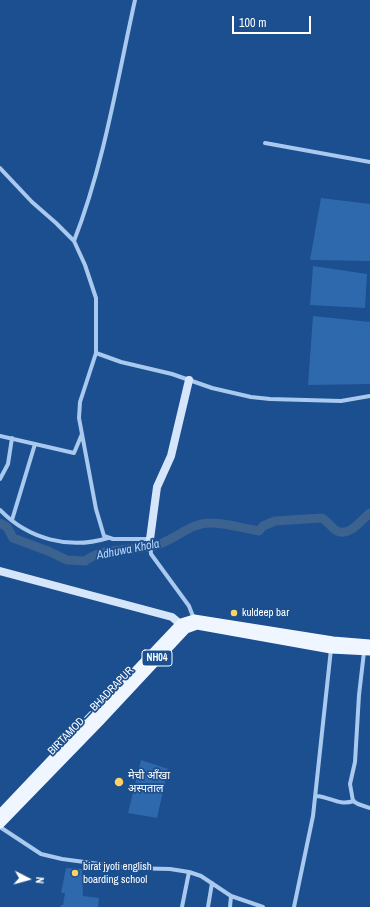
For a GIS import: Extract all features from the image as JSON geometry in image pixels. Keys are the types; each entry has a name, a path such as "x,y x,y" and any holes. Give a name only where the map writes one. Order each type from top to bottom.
{"main road":[{"name":"BIRTAMOD — BHADRAPUR","path":"0,814 66,750 100,720 183,626 195,622"},
{"path":"195,622 336,647 367,651"},
{"path":"336,647 370,644"},
{"name":"BIRTAMOD — BHADRAPUR","path":"0,824 66,750"}],"street":[{"path":"74,241 87,207 100,160 134,0"},
{"path":"265,143 370,162"},
{"path":"0,168 32,202 74,241 85,265 96,298 96,353 80,402 80,418 96,509 104,536 108,538"},
{"path":"96,353 121,362 172,374 237,394 270,399 341,401 370,396"},
{"path":"189,380 171,456 157,488 150,540 151,554 189,606 195,622"},
{"path":"0,436 74,452 82,433"},
{"path":"0,479 8,464 12,438"},
{"path":"12,520 35,444"},
{"path":"0,510 23,528 68,544 92,543 108,538 150,540"},
{"path":"0,571 172,617 183,626"},
{"path":"294,907 316,796 324,702 336,647"},
{"path":"354,801 350,784 355,762 359,695 367,651"},
{"path":"316,796 328,797 338,803 345,804 354,801 370,808"},
{"path":"0,827 41,854 62,859 129,868 170,869 189,872 201,876 232,896 261,907"},
{"path":"182,907 189,872"},
{"path":"208,907 212,883"},
{"path":"230,907 232,896"}],"shaded area":[{"path":"321,198 370,204 370,261 310,260"},
{"path":"313,266 367,274 365,308 310,305"},
{"path":"313,316 370,322 370,384 308,385"},
{"path":"141,760 168,769 157,818 128,813"},
{"path":"66,868 82,869 83,896 99,898 98,907 60,907 63,905 65,893 61,893"}],"waterway":[{"name":"Adhuwa Khola","path":"0,523 7,527 13,538 67,560 85,561 100,553 144,548 160,544 188,529 202,524 222,524 259,531 263,526 275,521 322,518 335,530 346,532 355,527 370,513"}],"place":[{"name":"kuldeep bar","path":"234,613"},
{"name":"मेची आँखा अस्पताल","path":"119,782"},
{"name":"birat jyoti english boarding school","path":"75,873"}]}
